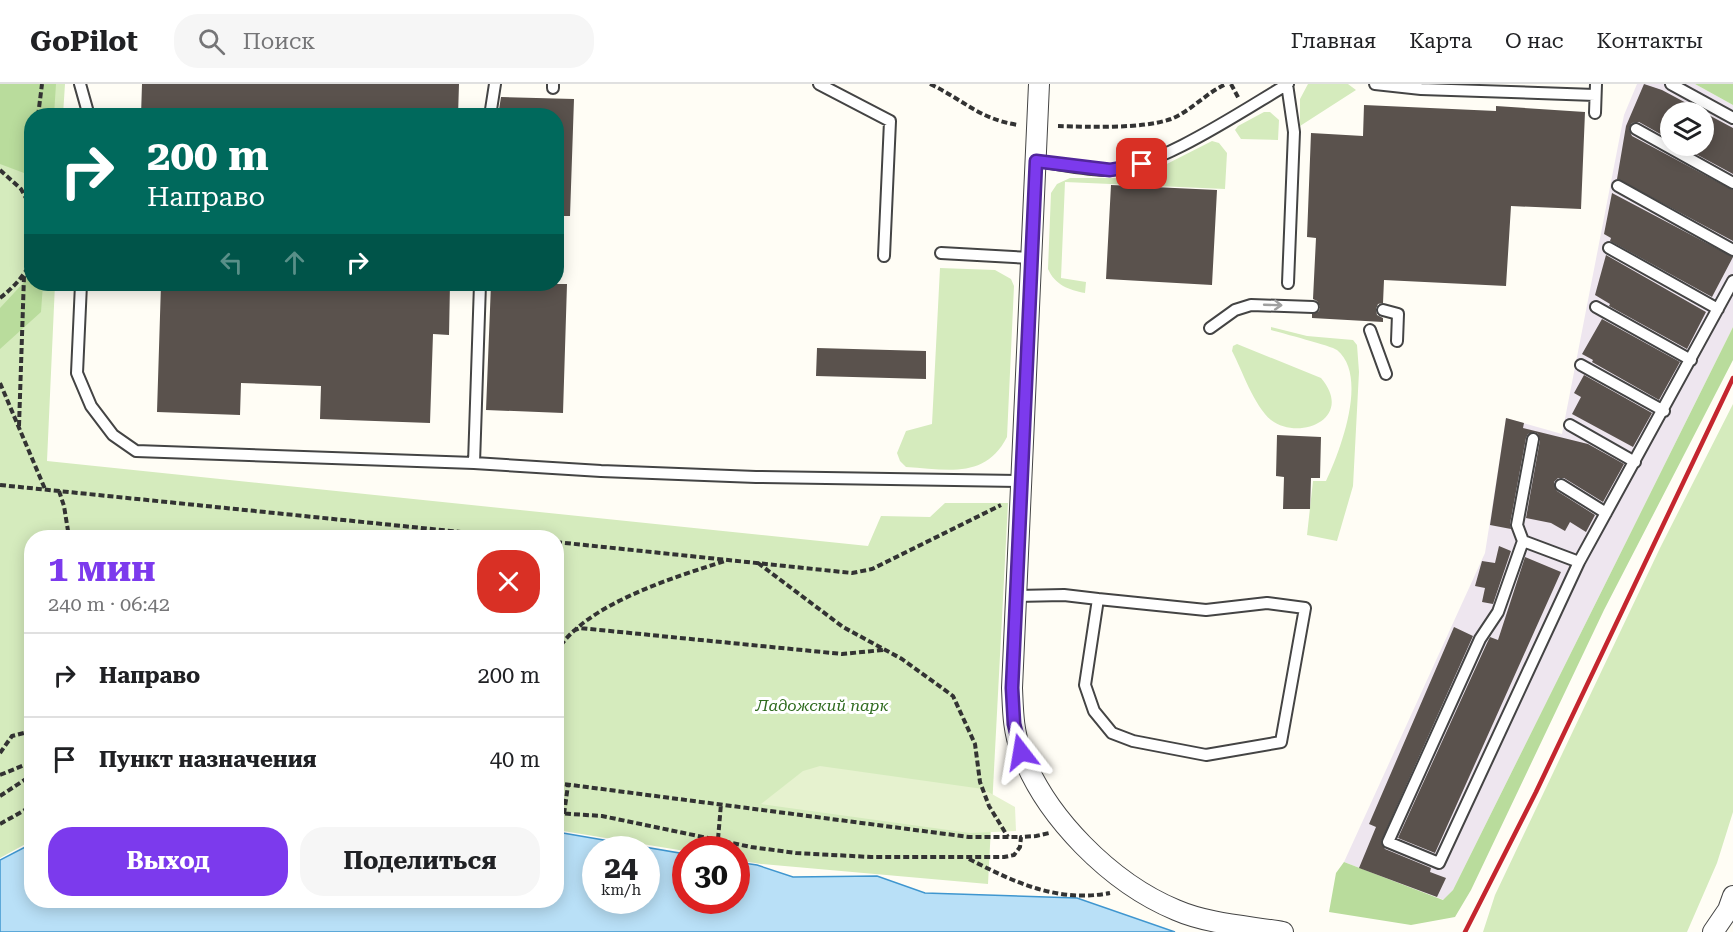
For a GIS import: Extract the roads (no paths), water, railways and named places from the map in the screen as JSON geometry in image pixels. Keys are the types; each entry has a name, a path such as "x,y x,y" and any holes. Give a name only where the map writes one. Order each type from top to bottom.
{"street":[{"path":"1039,84 1012,688 1014,724 1021,752 1066,827 1092,856 1160,903 1196,917 1283,932"},
{"path":"1713,932 1728,910 1733,896"}],"lane":[{"path":"80,84 87,108"},
{"path":"491,108 495,84"},
{"path":"819,84 890,121 884,256"},
{"path":"1036,161 1110,170 1142,164 1199,136 1288,84 1294,132 1288,282"},
{"path":"1375,84 1421,89 1596,89 1595,113"},
{"path":"1671,84 1733,118"},
{"path":"1636,129 1733,183"},
{"path":"1618,186 1733,250"},
{"path":"1609,248 1718,309"},
{"path":"941,253 1031,258"},
{"path":"1533,439 1517,525 1523,541 1498,612 1480,639 1388,842 1439,863 1579,562 1664,411 1733,281"},
{"path":"81,291 77,373 91,406 113,435 136,451 474,463 601,471 1020,488"},
{"path":"474,463 480,291"},
{"path":"1210,328 1235,310 1251,304 1313,307"},
{"path":"1596,307 1691,360"},
{"path":"1383,310 1398,314 1397,341"},
{"path":"1370,330 1386,374"},
{"path":"1581,365 1664,411"},
{"path":"1570,425 1635,462"},
{"path":"1561,485 1606,513"},
{"path":"1523,541 1579,562"},
{"path":"1015,596 1064,595 1206,610 1267,603 1305,608 1281,742 1206,755 1133,741 1112,732 1094,711 1085,685 1098,599"}],"water":[{"path":"564,833 582,836 582,914 660,914 660,850 672,852 672,914 750,914 750,864 793,877 877,876 925,893 1077,898 1175,932 0,932 0,860 24,848 24,908 564,908"}],"railway":[{"path":"1465,932 1536,792 1733,378"}],"park label":[{"name":"Ладожский парк","path":"822,705"}]}
